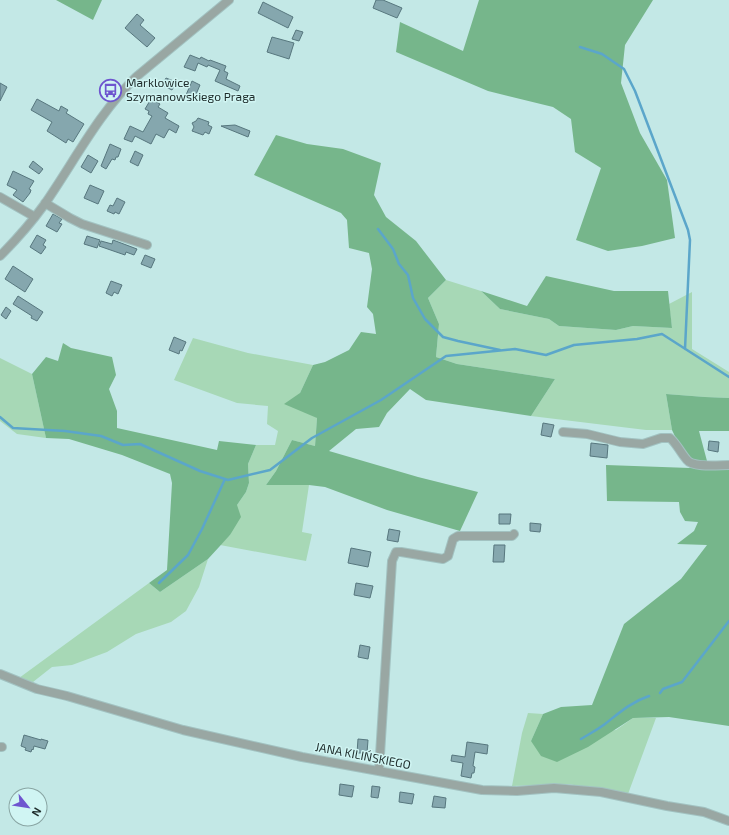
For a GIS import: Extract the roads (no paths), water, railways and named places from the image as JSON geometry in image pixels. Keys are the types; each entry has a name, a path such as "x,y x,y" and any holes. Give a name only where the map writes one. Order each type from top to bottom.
{"street":[{"path":"0,256 20,235 45,203 106,110 123,89 229,0"},
{"path":"0,197 34,217"},
{"path":"45,203 82,224 147,245"},
{"path":"563,432 588,434 620,442 643,444 661,438 670,438 676,443 688,462 697,465 729,465"},
{"path":"379,771 392,561 396,552 413,553 443,559 448,556 453,539 458,536 512,536 514,534"},
{"name":"JANA KILIŃSKIEGO","path":"0,674 37,689 212,737 302,757 482,790 517,791 554,788 601,792 704,812 729,821"}],"waterway":[{"path":"580,47 602,54 624,69 635,91 688,230 690,240 685,349"},
{"path":"378,229 393,249 399,264 408,275 413,298 425,319 443,337 500,350"},
{"path":"0,417 13,428 65,431 101,436 123,445 140,444 200,471 228,480 270,470 312,438 381,400 446,356 515,349 546,355 574,345 637,339 662,334 729,377"},
{"path":"159,583 188,555 202,529 225,479"},
{"path":"660,693 663,689 682,682 729,621"},
{"path":"581,739 631,705 649,696"}],"place":[{"name":"Marklowice Szymanowskiego Praga","path":"111,90"}]}
